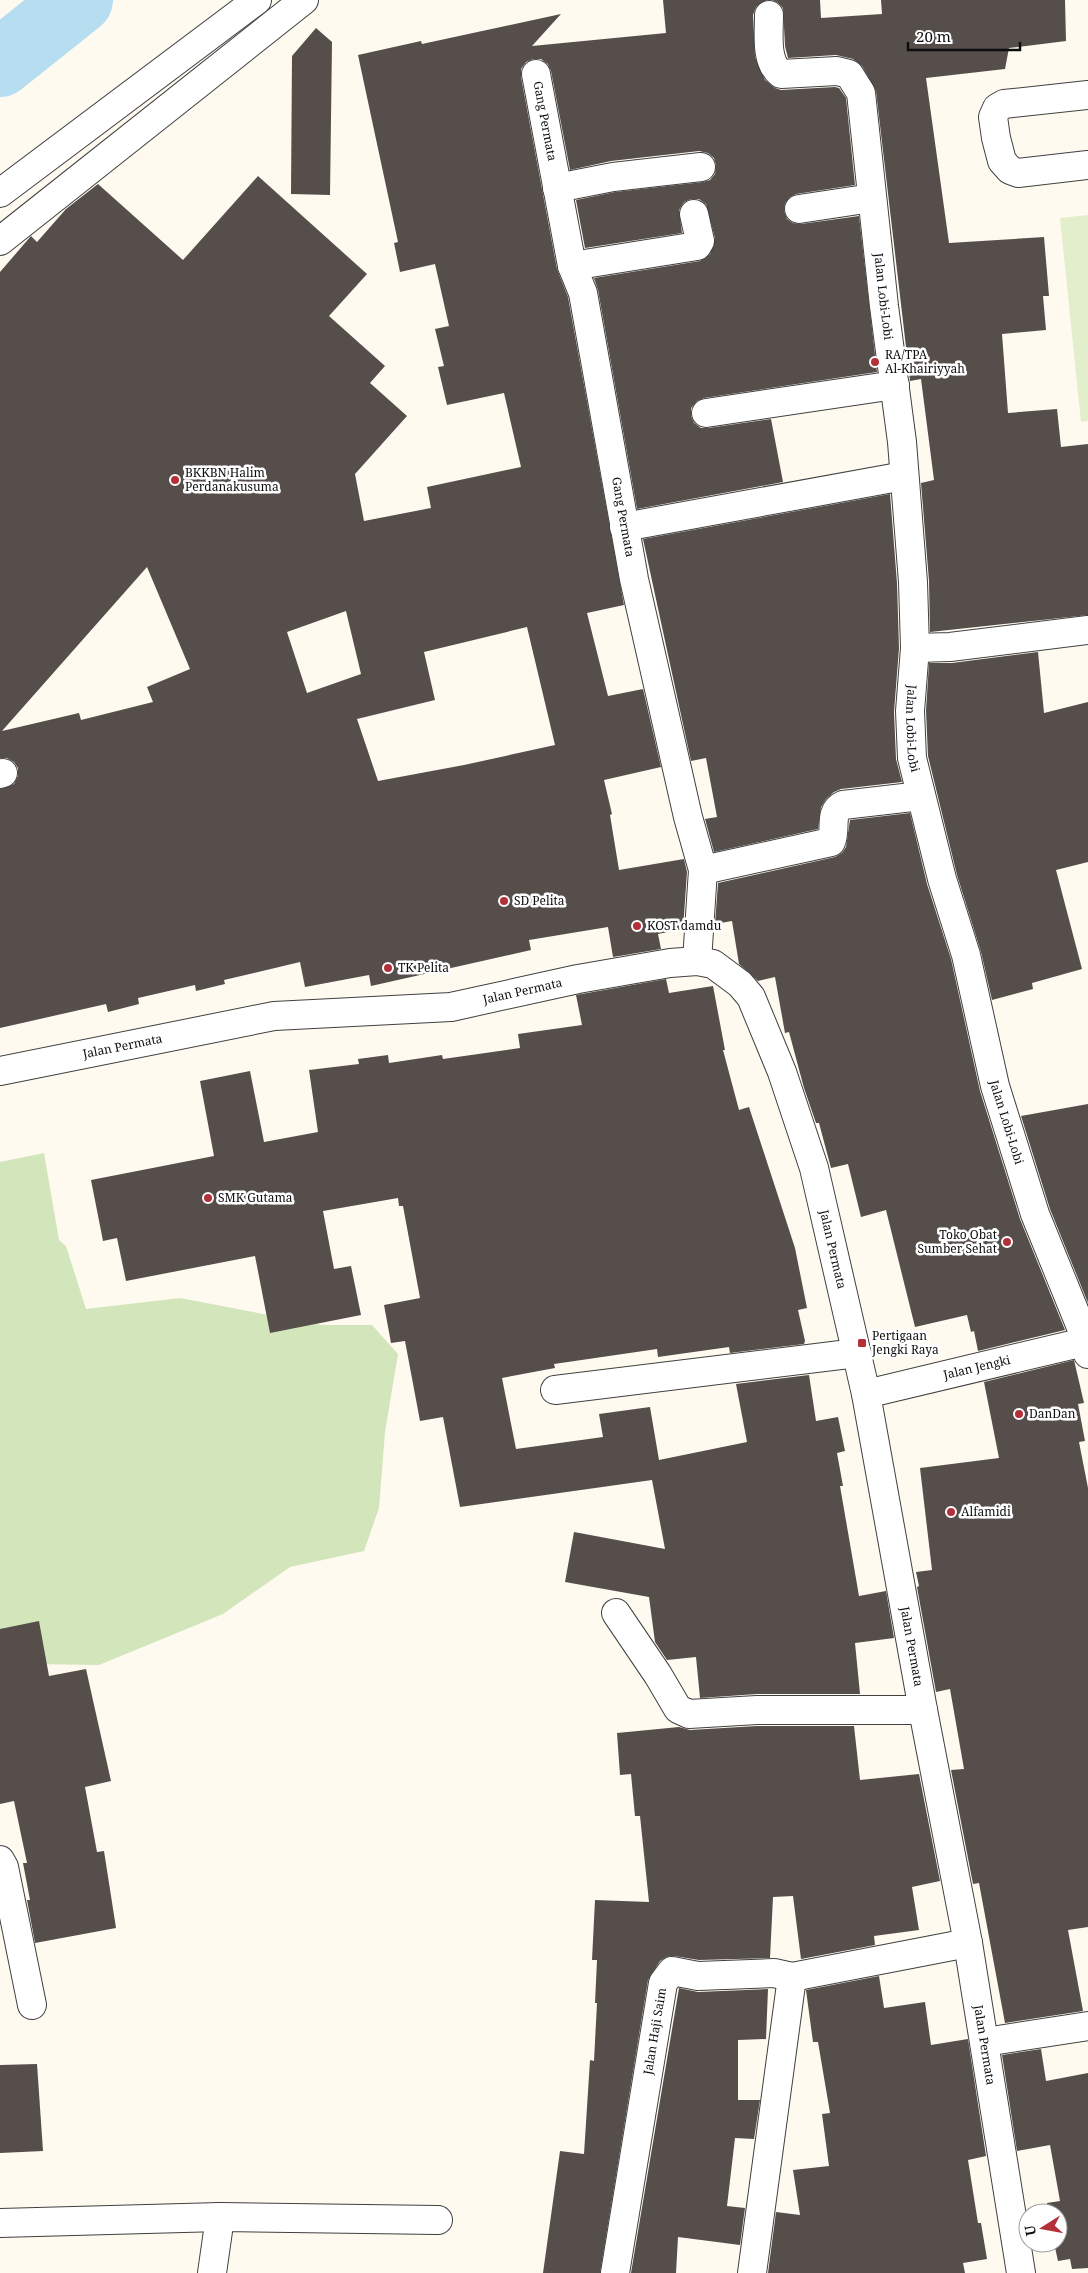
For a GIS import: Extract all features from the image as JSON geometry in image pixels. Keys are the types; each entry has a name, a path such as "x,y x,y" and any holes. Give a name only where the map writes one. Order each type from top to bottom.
{"street":[{"path":"0,241 304,0"},
{"path":"0,193 250,5 266,30"},
{"name":"Jalan Lobi-Lobi","path":"769,15 773,69 781,74 837,72 849,74 861,94 904,476 913,582 915,648 911,720 912,758 942,879 966,955 995,1086 1035,1214 1088,1346"},
{"name":"Gang Permata","path":"536,74 552,150 557,188 572,266 582,293 624,527 686,808 703,870 697,961"},
{"path":"1088,95 1004,104 997,108 993,118 1002,161 1010,170 1018,173 1088,165"},
{"path":"557,188 613,177 701,167"},
{"path":"799,209 872,198"},
{"path":"572,266 697,246 700,240 694,214"},
{"path":"706,413 894,385"},
{"path":"624,527 904,476"},
{"path":"915,648 950,647 1088,630"},
{"path":"703,870 831,842 834,836 833,818 839,807 843,805 921,796"},
{"name":"Jalan Permata","path":"0,1071 274,1016 451,1007 578,979 670,963 697,961 713,964 726,972 751,997 782,1072 814,1168 866,1394 923,1710 968,1943 1021,2273"},
{"name":"Jalan Jengki","path":"866,1394 1088,1346"},
{"path":"555,1390 857,1353"},
{"path":"616,1613 658,1675 678,1709 689,1714 757,1710 923,1710"},
{"path":"0,1860 4,1867 32,2005"},
{"name":"Jalan Haji Saim","path":"614,2273 663,1983 672,1971 698,1976 774,1973 792,1977 968,1943"},
{"path":"752,2273 792,1977"},
{"path":"985,2042 1088,2026"},
{"path":"212,2273 220,2217"},
{"path":"0,2223 220,2217 438,2220"}],"green space":[{"path":"1088,215 1088,421 1081,422 1060,218"},
{"path":"44,1153 59,1240 66,1246 86,1309 180,1298 321,1325 372,1325 398,1354 385,1432 379,1508 364,1551 290,1567 223,1614 99,1665 29,1664 0,1649 0,1162"}],"building":[{"path":"663,0 767,0 756,7 753,15 755,57 765,80 781,90 835,87 839,88 846,98 855,185 796,194 785,203 784,211 787,219 793,223 801,224 859,216 877,372 704,398 697,401 691,408 691,416 694,423 701,428 771,419 783,482 637,509 598,290 594,278 700,261 710,254 715,238 706,204 699,199 691,199 684,202 679,210 682,233 585,248 576,200 615,192 703,182 710,180 715,174 716,165 714,158 708,153 699,151 611,161 570,170 551,71 548,64 541,59 533,59 526,62 521,69 521,77 557,269 568,297 624,605 587,613 608,696 643,689 661,767 604,780 612,814 610,815 619,870 684,859 687,872 683,929 658,934 661,949 613,957 608,927 529,940 531,950 371,986 369,975 305,987 300,962 224,980 225,984 196,991 195,985 138,998 139,1004 108,1012 106,1004 0,1028 0,789 14,784 18,776 18,768 14,762 7,758 0,758 0,272 31,236 37,242 66,209 98,184 183,260 258,176 367,274 329,316 385,366 370,383 407,416 355,474 364,521 431,508 427,487 521,467 504,393 447,405 438,367 444,366 435,329 449,326 435,264 400,272 394,243 398,242 358,55 421,41 422,44 561,14 532,46 666,33","holes":["147,567 190,669 147,687 153,702 81,720 79,713 2,731","346,611 361,674 307,693 287,632","527,627 555,745 378,781 357,719 435,700 424,652"]},
{"path":"772,0 820,0 821,18 882,14 881,0 1065,0 1066,41 1009,48 1005,69 926,78 949,243 1044,237 1049,296 1043,296 1046,330 1002,334 1008,413 1057,409 1061,447 1088,444 1088,615 930,632 929,581 921,483 934,480 921,379 910,381 876,91 862,66 853,59 836,55 788,58 785,46 783,8"},
{"path":"316,28 332,42 330,195 291,194 292,56"},
{"path":"890,494 897,583 899,648 894,712 896,759 902,782 841,789 834,792 821,807 818,829 714,852 705,819 717,817 706,758 691,761 643,539"},
{"path":"1038,652 1044,713 1088,702 1088,862 1056,870 1082,969 1032,983 1033,989 992,1000 981,952 957,875 928,756 926,711 929,663 952,663"},
{"path":"910,813 927,884 951,959 980,1091 1020,1219 1065,1330 978,1351 974,1331 971,1332 967,1315 915,1327 886,1210 861,1217 848,1164 831,1168 819,1123 816,1123 804,1088 789,1032 785,1033 775,977 758,981 739,964 732,921 715,924 718,883 835,857 842,853 846,847 850,820"},
{"path":"666,979 669,993 713,986 725,1050 723,1050 739,1110 749,1107 795,1248 807,1308 798,1310 805,1341 804,1344 730,1353 729,1347 658,1357 657,1349 554,1364 555,1368 502,1378 516,1449 603,1437 599,1414 650,1407 659,1460 747,1442 736,1384 809,1375 816,1421 838,1417 845,1451 837,1453 843,1486 840,1486 859,1596 886,1591 894,1638 855,1643 860,1694 757,1694 700,1698 696,1657 667,1660 655,1642 649,1597 565,1582 574,1532 665,1549 652,1480 460,1507 443,1417 420,1421 405,1341 391,1343 384,1305 420,1298 403,1206 399,1206 398,1198 323,1211 334,1269 351,1266 361,1315 270,1333 255,1256 126,1281 117,1238 103,1241 91,1180 214,1156 200,1081 250,1071 264,1142 318,1132 309,1070 359,1064 358,1059 388,1055 389,1063 442,1055 443,1059 520,1048 518,1034 582,1025 576,995"},
{"path":"1088,1104 1088,1303 1050,1209 1021,1116"},
{"path":"1074,1360 1084,1403 1078,1404 1085,1441 1079,1442 1088,1488 1088,1927 1068,1930 1083,2011 1005,2023 979,1883 973,1884 951,1770 964,1769 950,1689 936,1692 917,1587 919,1586 916,1572 932,1570 920,1468 999,1458 984,1382"},
{"path":"39,1621 49,1676 86,1669 111,1781 85,1787 97,1852 104,1851 116,1928 35,1943 27,1900 30,1900 23,1863 27,1863 14,1801 0,1804 0,1629"},
{"path":"757,1726 854,1726 860,1780 919,1774 940,1881 912,1887 919,1930 874,1936 875,1945 801,1959 793,1896 773,1897 770,1958 699,1960 674,1956 666,1957 660,1961 648,1980 600,2273 543,2273 560,2151 584,2154 590,2060 594,2061 597,2003 595,2003 597,1960 592,1960 595,1900 649,1902 640,1816 635,1816 631,1774 620,1775 617,1733 679,1727 690,1730"},
{"path":"879,1976 884,2008 925,2002 931,2045 968,2039 986,2156 968,2160 978,2223 981,2223 987,2259 963,2263 965,2273 768,2273 776,2212 800,2215 793,2170 829,2166 822,2114 830,2113 818,2042 813,2042 806,1990"},
{"path":"679,1988 698,1992 768,1989 766,2039 738,2040 738,2100 760,2100 754,2139 735,2138 727,2206 745,2208 740,2245 678,2237 676,2273 631,2273"},
{"path":"1041,2049 1046,2081 1088,2073 1088,2268 1072,2269 1070,2259 1058,2261 1056,2253 1068,2253 1068,2203 1047,2203 1060,2201 1050,2145 1017,2151 1002,2055"},
{"path":"37,2064 43,2151 0,2153 0,2065"}],"waterway":[{"path":"0,63 79,0"}],"place":[{"name":"RA/TPA Al-Khairiyyah","path":"875,362"},
{"name":"BKKBN Halim Perdanakusuma","path":"175,480"},
{"name":"SD Pelita","path":"504,901"},
{"name":"KOST damdu","path":"637,926"},
{"name":"TK Pelita","path":"388,968"},
{"name":"SMK Gutama","path":"208,1198"},
{"name":"Toko Obat Sumber Sehat","path":"1007,1242"},
{"name":"Pertigaan Jengki Raya","path":"862,1343"},
{"name":"DanDan","path":"1019,1414"},
{"name":"Alfamidi","path":"951,1512"}]}
